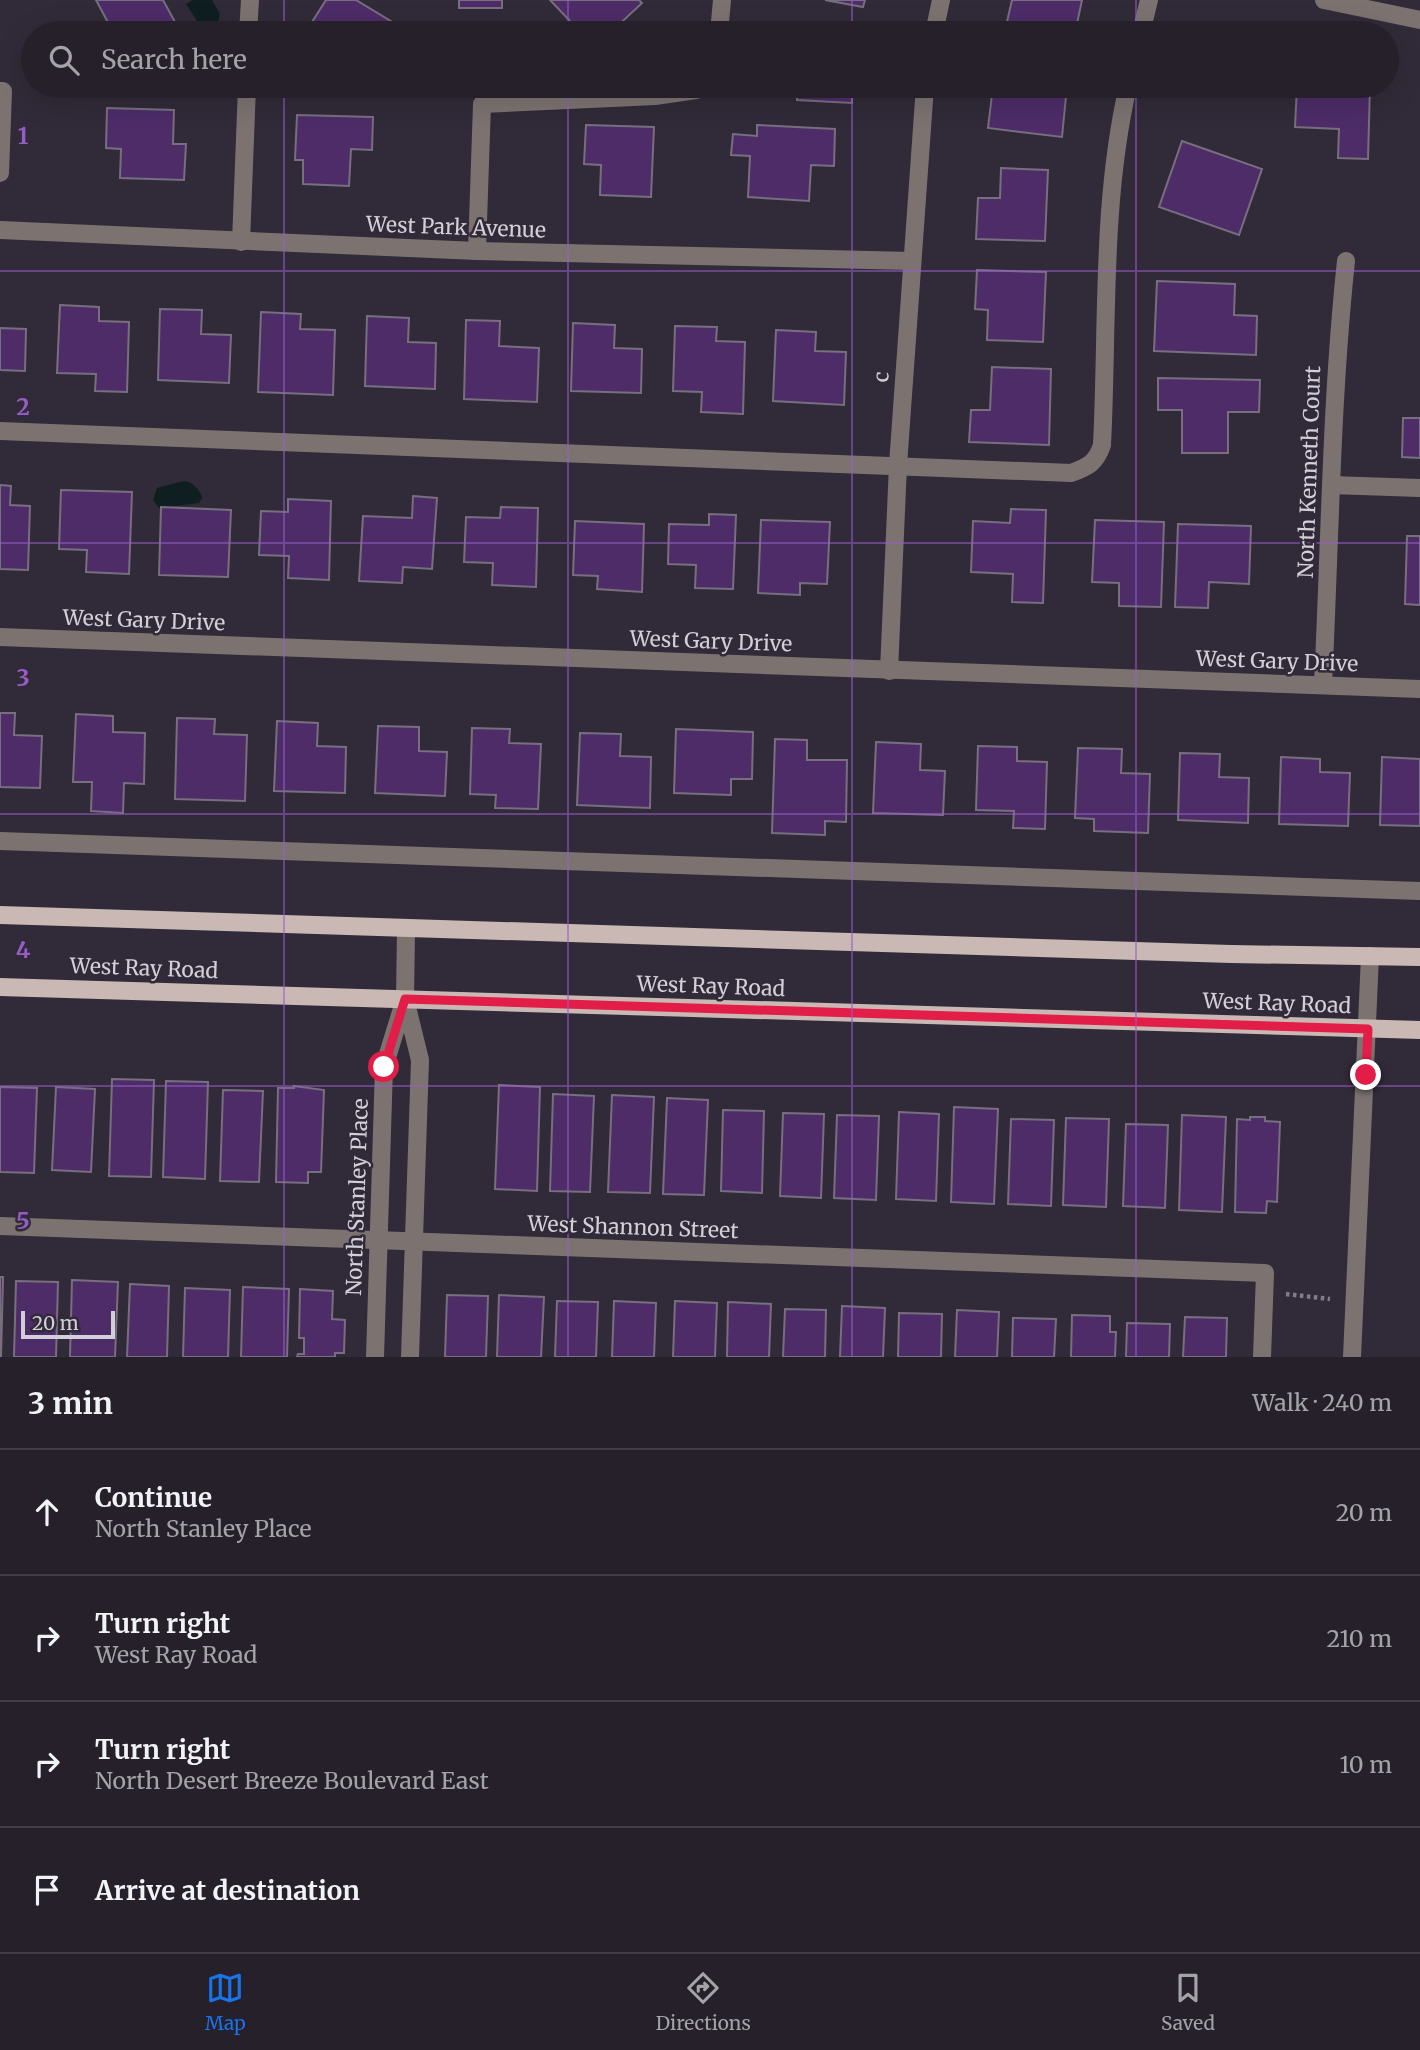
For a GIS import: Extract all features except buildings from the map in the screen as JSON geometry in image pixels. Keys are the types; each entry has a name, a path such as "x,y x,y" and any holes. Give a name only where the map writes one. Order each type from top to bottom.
{"main road":[{"path":"0,915 1231,954 1420,957"},
{"name":"West Ray Road","path":"0,987 1420,1030"}],"street":[{"path":"249,21 250,0"},
{"path":"720,21 722,0"},
{"path":"937,21 941,0"},
{"path":"1144,21 1149,0"},
{"path":"1324,0 1420,20"},
{"path":"0,173 1,91"},
{"path":"241,242 247,98"},
{"path":"477,251 482,104 612,98"},
{"name":"c","path":"889,671 898,465 924,98"},
{"path":"0,431 1071,473 1097,460 1102,445 1110,227 1116,141 1125,98"},
{"name":"West Park Avenue","path":"0,230 477,251 912,261"},
{"name":"North Kenneth Court","path":"1323,684 1337,342 1346,261"},
{"path":"1331,485 1420,488"},
{"name":"West Gary Drive","path":"0,637 1420,689"},
{"path":"0,841 1420,891"},
{"name":"North Stanley Place","path":"406,929 405,999 420,1060 410,1357"},
{"path":"1352,1357 1370,956"},
{"name":"North Stanley Place","path":"375,1357 384,1067 405,999"},
{"name":"West Shannon Street","path":"0,1226 1265,1273 1265,1292"},
{"path":"1262,1357 1265,1292"}],"path":[{"path":"1265,1292 1355,1302"}],"shaded area":[{"path":"193,0 212,0 220,14 218,21 197,21 186,4"},
{"path":"184,481 193,484 200,492 202,498 199,503 159,508 153,500 157,488"}],"route":[{"path":"384,1067 405,999 1368,1029 1366,1075"}]}
